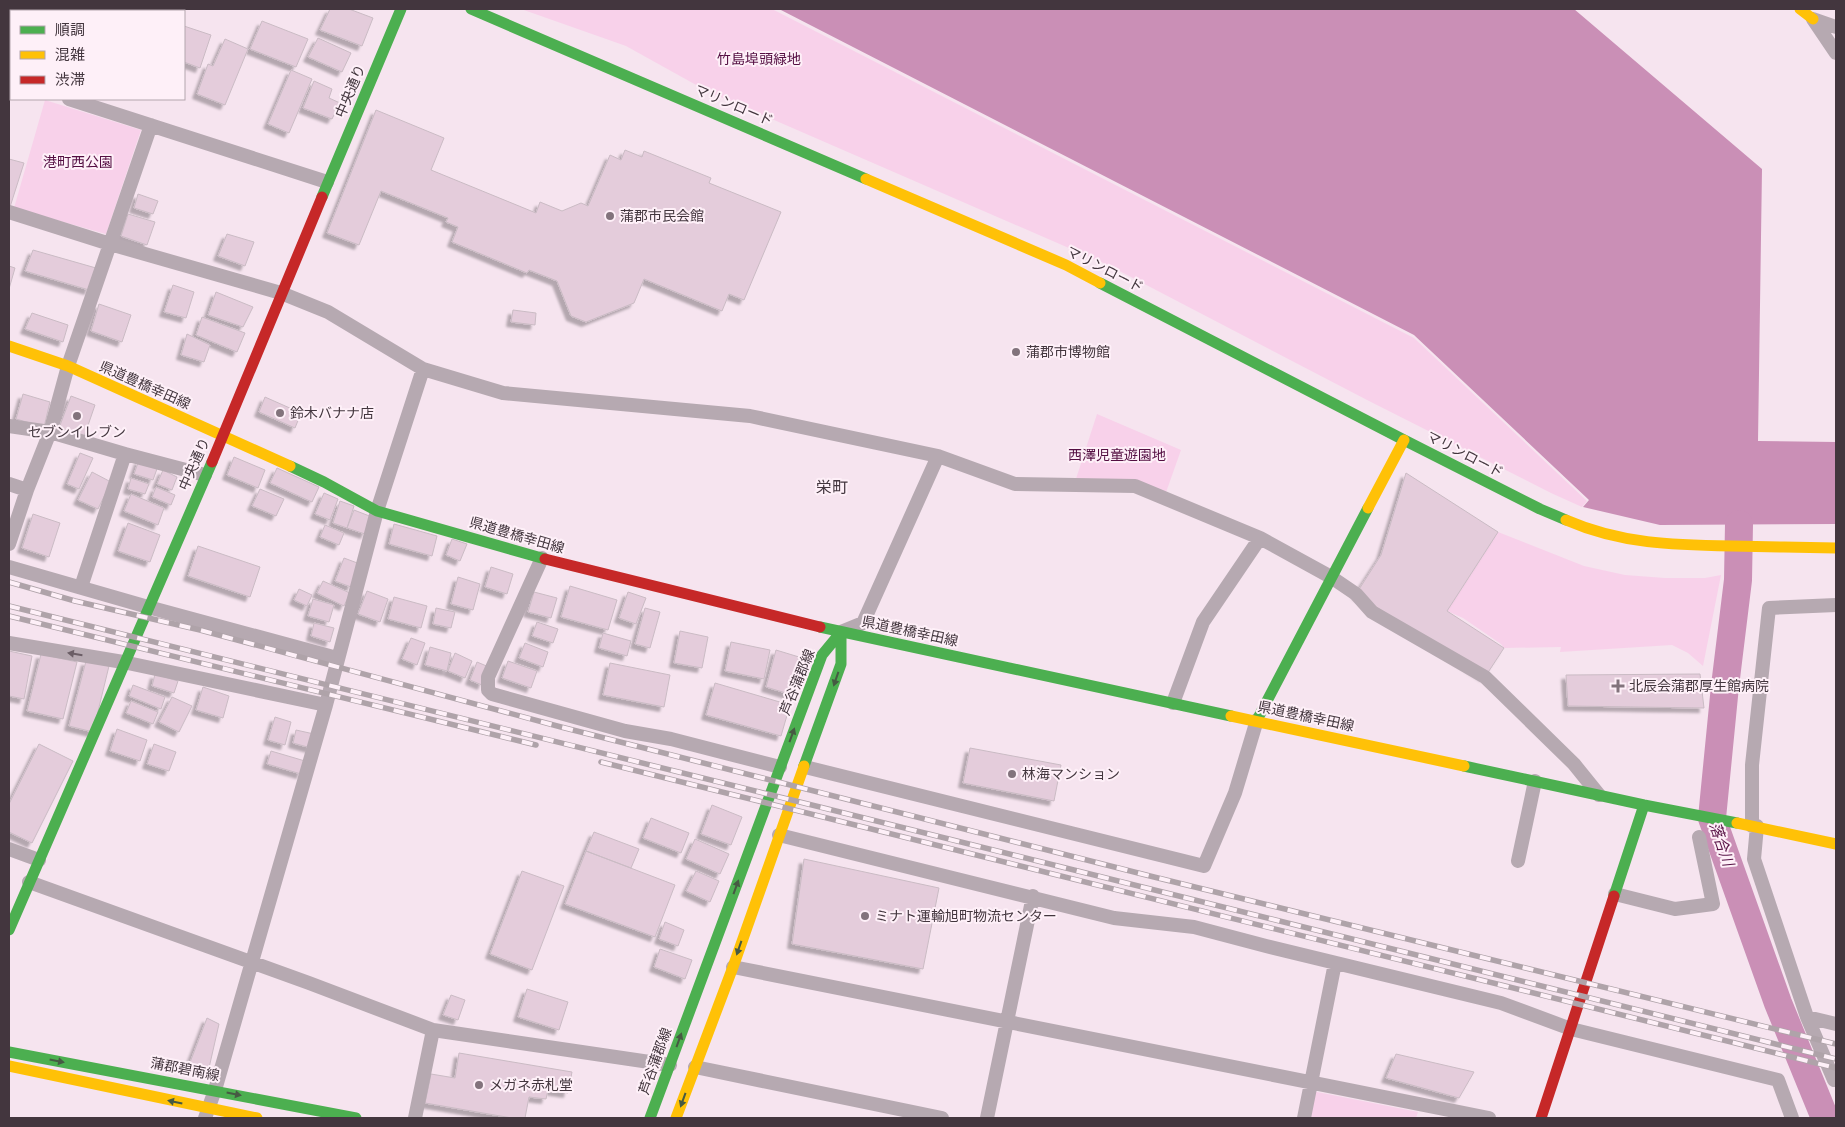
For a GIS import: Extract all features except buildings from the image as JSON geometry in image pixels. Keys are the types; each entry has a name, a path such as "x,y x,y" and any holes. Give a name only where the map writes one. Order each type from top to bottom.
{"main road":[{"name":"中央通り","path":"9,930 222,436 401,9"},
{"name":"マリンロード","path":"471,9 1066,265 1540,509 1600,533 1630,540 1669,545 1836,548"},
{"path":"1800,9 1813,19"},
{"name":"県道豊橋幸田線","path":"9,346 68,366 324,482 377,511 542,558 841,632 1257,720 1644,805 1751,825 1836,844"},
{"path":"1257,720 1404,440"},
{"path":"676,1118 733,967 841,664 841,632"},
{"name":"芦谷蒲郡線","path":"650,1118 822,655 841,632"},
{"path":"1541,1118 1644,805"},
{"name":"蒲郡碧南線","path":"9,1052 356,1118"},
{"path":"9,1066 206,1113 257,1118"}],"street":[{"path":"1813,19 1836,27"},
{"path":"1813,19 1836,53"},
{"path":"72,100 327,182"},
{"path":"9,544 26,490 50,432 68,366 151,125"},
{"path":"9,212 110,244 281,293 328,312 423,369 503,393 750,416 938,456 1015,484 1135,486 1260,538 1332,577 1356,594 1372,612 1485,677 1574,764 1599,795"},
{"path":"206,1113 215,1090 326,705 377,511 423,369"},
{"path":"9,428 50,432 205,475"},
{"path":"81,587 126,454"},
{"path":"841,632 863,623 938,456"},
{"path":"9,484 26,490"},
{"path":"1173,702 1203,622 1260,538"},
{"path":"542,558 488,677 488,690 492,694 625,731 671,739 780,767"},
{"path":"9,567 338,658"},
{"path":"1836,605 1769,608 1752,765 1751,825 1754,859 1807,1017 1836,1082"},
{"path":"9,643 123,662 326,705"},
{"path":"805,767 1204,866 1236,793 1257,720"},
{"path":"1518,861 1535,781"},
{"path":"779,834 1033,896 1114,918 1194,927 1501,1003 1571,1029 1778,1080 1792,1118"},
{"path":"1615,894 1675,909 1713,904 1699,836"},
{"path":"9,849 39,860"},
{"path":"29,882 251,963 309,982 433,1030 670,1065"},
{"path":"987,1118 1033,896"},
{"path":"1304,1118 1335,963"},
{"path":"733,967 1489,1118"},
{"path":"1807,1017 1836,1024"},
{"path":"415,1118 433,1030"},
{"path":"695,1067 942,1118"}],"green space":[{"name":"竹島埠頭緑地","path":"521,9 772,9 1414,338 1587,501 1582,507 1551,493 1108,265 707,91 626,46"},
{"name":"港町西公園","path":"45,100 141,130 106,234 14,208"},
{"name":"西澤児童遊園地","path":"1097,414 1181,450 1164,498 1135,486 1074,485"},
{"path":"1498,532 1584,566 1625,575 1705,578 1721,575 1703,666 1688,653 1672,645 1560,652 1561,647 1504,648 1463,618 1447,611"},
{"path":"1312,1091 1418,1112 1416,1118 1309,1118"}],"shaded area":[{"path":"779,9 1574,9 1762,169 1758,441 1836,442 1836,524 1660,525 1583,507 1589,500 1414,335"}],"waterway":[{"name":"落合川","path":"1739,524 1738,580 1712,818 1778,1003 1825,1118"}],"railway":[{"path":"9,582 75,601 200,630 561,727 1154,877 1836,1044"},
{"path":"9,606 1836,1059"},
{"path":"9,616 536,745"},
{"path":"601,762 1836,1068"}],"traffic: fast":[{"path":"322,197 401,9"},
{"path":"471,9 866,179"},
{"path":"1100,283 1404,440 1540,509 1566,520"},
{"path":"9,930 212,462"},
{"path":"290,466 377,511 545,559"},
{"path":"1257,720 1368,508"},
{"path":"820,627 1231,716"},
{"path":"650,1118 822,655 841,632"},
{"path":"804,766 841,664 841,632"},
{"path":"1464,766 1737,823"},
{"path":"1614,896 1644,805"},
{"path":"9,1052 356,1118"}],"traffic: slow":[{"path":"1800,9 1813,19"},
{"path":"866,179 1066,265 1100,283"},
{"path":"9,346 68,366 290,466"},
{"path":"1368,508 1404,440"},
{"path":"1566,520 1607,534 1648,542 1689,545 1836,548"},
{"path":"1231,716 1464,766"},
{"path":"676,1118 733,967 804,766"},
{"path":"1737,823 1836,844"},
{"path":"9,1066 257,1118"}],"traffic: jam":[{"path":"212,462 322,197"},
{"path":"545,559 820,627"},
{"path":"1541,1118 1614,896"}],"place":[{"name":"蒲郡市民会館","path":"610,216"},
{"name":"蒲郡市博物館","path":"1016,352"},
{"name":"鈴木バナナ店","path":"280,413"},
{"name":"セブンイレブン","path":"77,416"},
{"name":"北辰会蒲郡厚生館病院","path":"1618,686"},
{"name":"林海マンション","path":"1012,774"},
{"name":"ミナト運輸旭町物流センター","path":"865,916"},
{"name":"メガネ赤札堂","path":"479,1085"}],"district":[{"name":"栄町","path":"832,487"}]}
